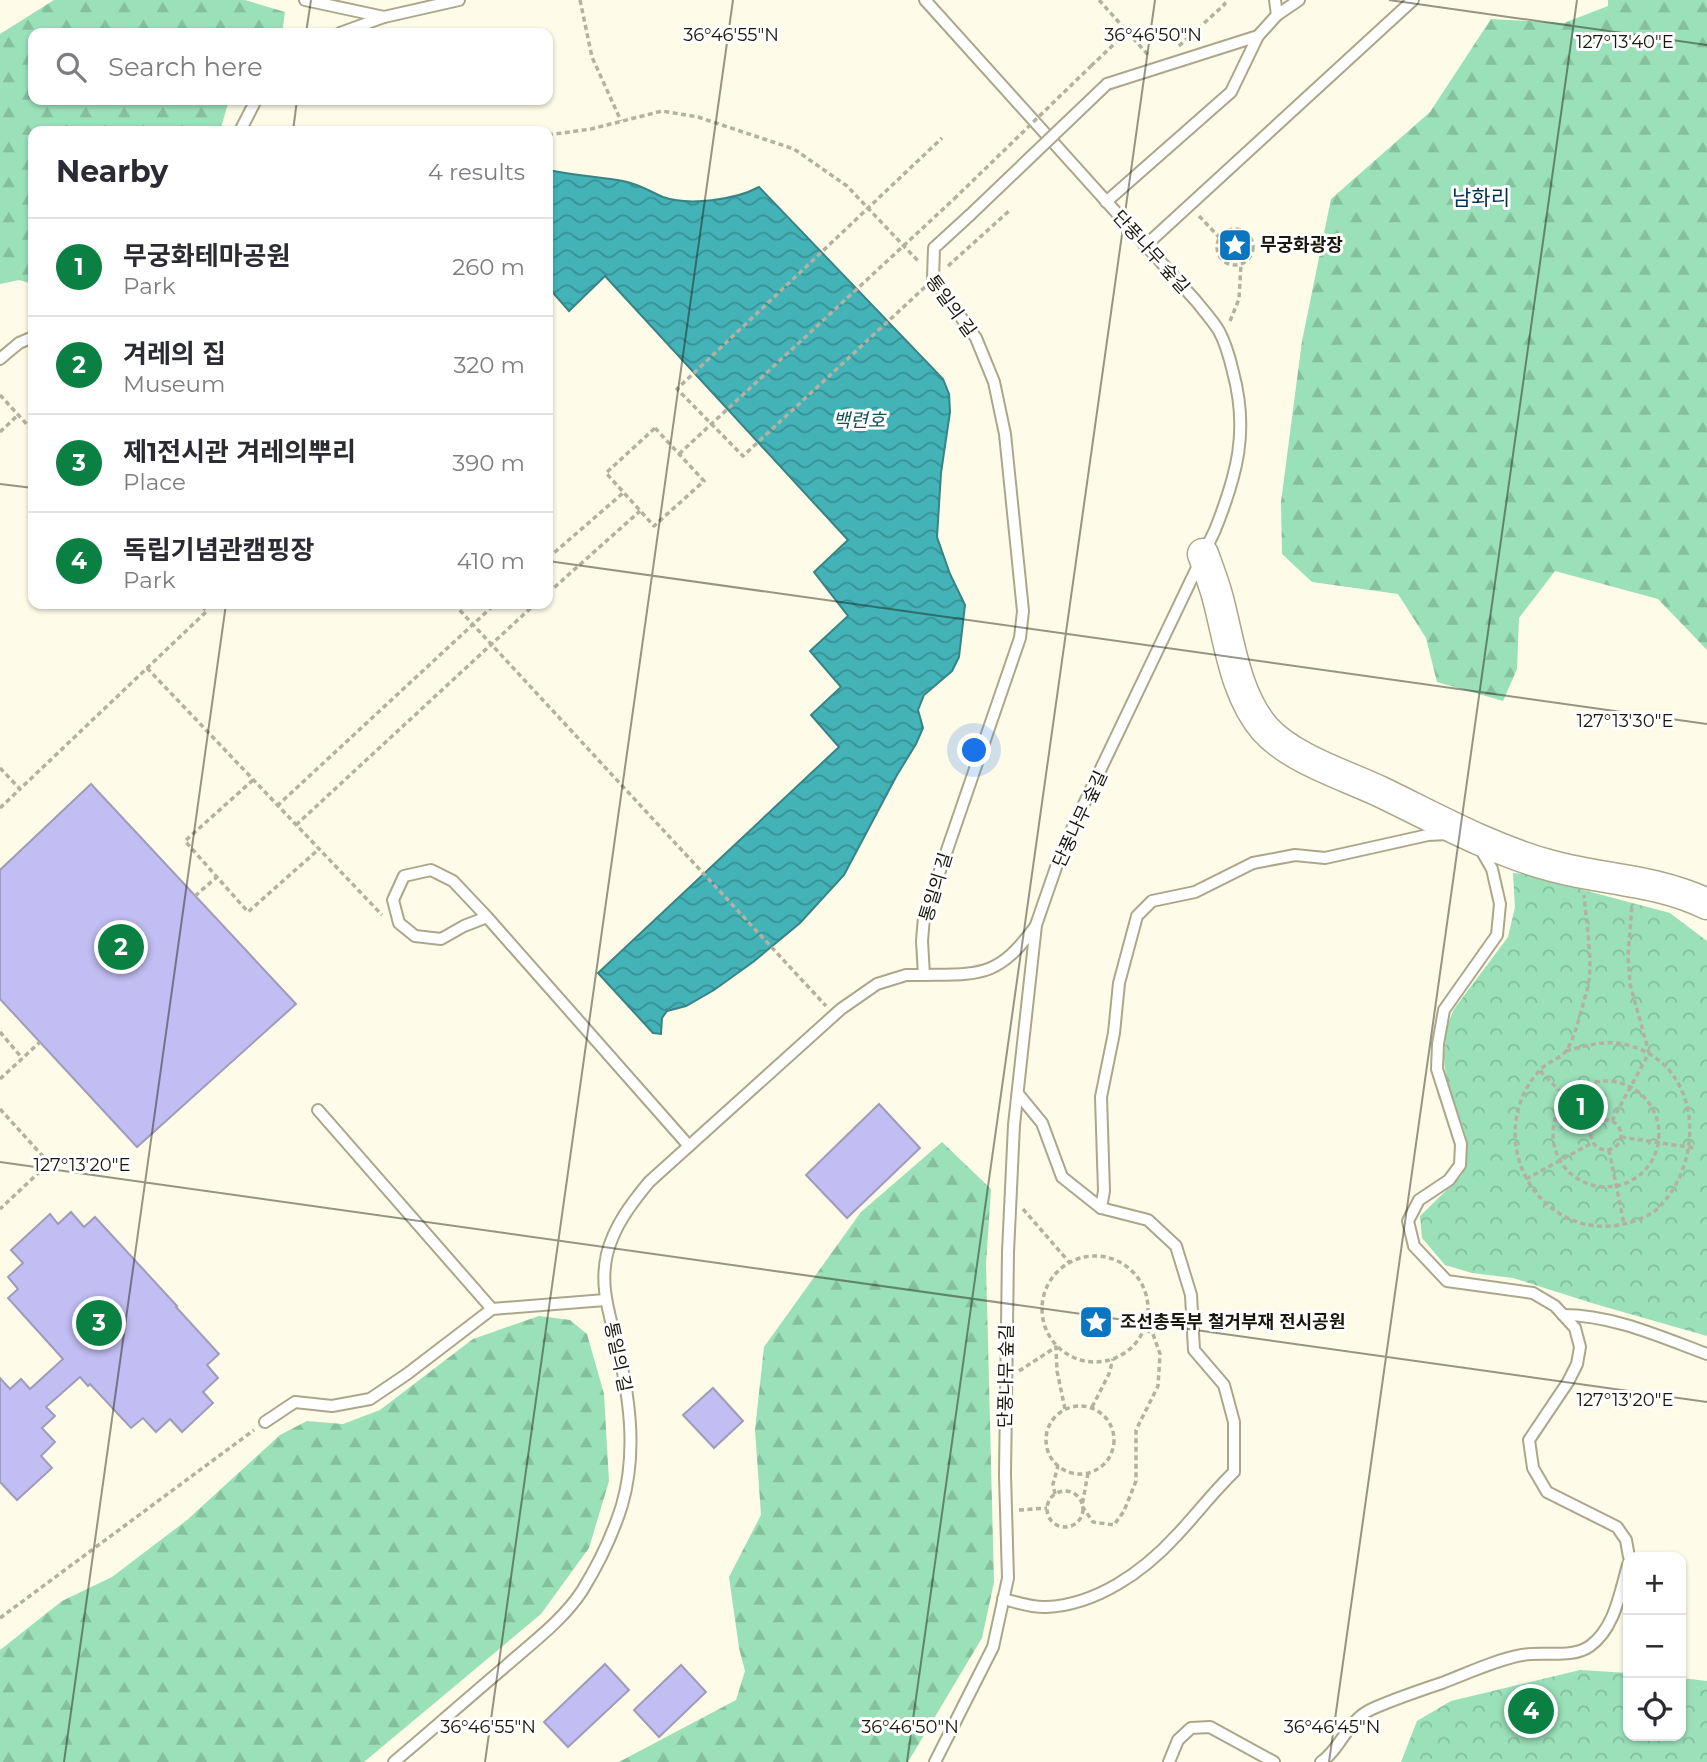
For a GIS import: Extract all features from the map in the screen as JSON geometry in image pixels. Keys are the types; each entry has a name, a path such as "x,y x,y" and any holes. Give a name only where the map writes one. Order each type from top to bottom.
{"street":[{"path":"1203,554 1217,596 1231,656 1245,695 1265,728 1289,749 1468,835 1552,866 1668,888 1707,904"}],"lane":[{"path":"307,0 384,17"},
{"path":"354,28 384,17 459,0"},
{"name":"단풍나무 숲길","path":"925,0 1196,301 1219,332 1229,355 1239,398 1241,433 1233,478 1224,506 1062,850 1037,925 1014,1125 1006,1379 1008,1578 993,1647 935,1762"},
{"path":"1275,0 1277,15"},
{"path":"1105,202 1231,92 1258,36 1277,15 1299,0"},
{"path":"1145,246 1413,0"},
{"path":"933,279 934,248 1107,83 1258,36"},
{"path":"243,126 253,105"},
{"name":"통일의 길","path":"394,1762 551,1628 581,1592 613,1530 622,1503 631,1453 626,1391 605,1300 607,1255 614,1233 626,1210 649,1182 834,1015 877,984 906,975 924,975 924,917 1020,638 1023,611 1005,434 994,382 975,338 933,279"},
{"path":"0,359 28,339"},
{"path":"1101,1208 1104,1191 1101,1097 1114,1033 1119,984 1137,916 1152,901 1195,892 1253,863 1295,855 1325,858 1428,835 1468,835 1492,869 1500,904 1497,935 1444,1010 1438,1044 1437,1069 1461,1144 1460,1165 1450,1180 1419,1200 1408,1221 1414,1245 1447,1281 1533,1293 1555,1306 1575,1328 1580,1347 1579,1355 1567,1382 1529,1440 1533,1468 1547,1492 1617,1527 1626,1540 1628,1552"},
{"path":"487,917 441,939 415,936 399,923 393,900 404,876 431,870 453,881 487,917 689,1146"},
{"path":"924,975 972,974 990,970 1023,943 1037,925"},
{"path":"1003,1599 1045,1607 1088,1599 1125,1581 1175,1538 1212,1493 1234,1472 1234,1422 1224,1385 1195,1350 1191,1295 1176,1246 1148,1220 1101,1208 1062,1177 1042,1123 1019,1095"},
{"path":"318,1110 492,1309"},
{"path":"265,1422 295,1402 332,1406 370,1399 492,1309 605,1300"},
{"path":"1563,1315 1587,1315 1638,1329 1707,1354"},
{"path":"1321,1762 1332,1755 1345,1732 1368,1710 1524,1654 1562,1654 1588,1648 1602,1636 1613,1614 1623,1581"},
{"path":"1169,1762 1178,1740 1191,1728 1210,1727 1274,1762"}],"path":[{"path":"580,0 592,57 621,121"},
{"path":"1099,0 1150,57"},
{"path":"1177,48 1225,4 1221,0"},
{"path":"679,454 954,199 1127,32"},
{"name":"통일의 길","path":"553,134 591,129 662,111 698,117 794,149 847,186 904,244 933,279"},
{"path":"891,318 743,456 677,389 942,138"},
{"path":"1189,205 1219,237"},
{"path":"986,232 1009,211"},
{"path":"1234,229 1241,230 1251,238 1251,256 1241,264 1230,265 1220,259 1216,248 1219,237 1234,229"},
{"path":"1223,340 1239,299 1241,264"},
{"path":"0,395 28,425"},
{"path":"0,432 18,415"},
{"path":"655,428 704,481 654,526 623,492 606,473 655,428"},
{"path":"553,554 623,492"},
{"path":"553,589 640,511"},
{"path":"0,808 207,611 205,609"},
{"path":"459,609 834,1015"},
{"path":"277,806 489,609"},
{"path":"296,825 529,609"},
{"path":"146,668 390,924"},
{"path":"0,768 20,789"},
{"path":"253,780 185,841 248,912 319,849"},
{"path":"1566,1051 1588,986 1588,938 1582,872"},
{"path":"195,896 217,877"},
{"path":"1612,1121 1649,1053 1630,984 1628,956 1633,882"},
{"path":"0,1032 22,1058"},
{"path":"0,1079 40,1042"},
{"path":"1686,1178 1669,1201 1645,1217 1623,1224 1589,1225 1562,1216 1539,1198 1526,1179 1515,1147 1515,1118 1525,1091 1539,1071 1566,1051 1593,1043 1603,1043 1622,1044 1649,1053 1672,1071 1688,1094 1696,1122"},
{"path":"1539,1071 1594,1125"},
{"path":"1597,1082 1614,1082 1631,1087 1644,1097 1653,1110 1658,1126 1658,1142 1653,1158 1644,1171 1631,1181 1616,1187 1584,1183 1570,1174 1554,1145 1553,1128 1558,1112 1567,1098 1581,1087 1597,1082"},
{"path":"0,1109 49,1163 0,1209"},
{"path":"1603,1120 1612,1121 1619,1127 1621,1137 1617,1145 1609,1150 1599,1149 1592,1143 1590,1133 1594,1125 1603,1120"},
{"path":"1621,1137 1696,1148 1696,1151"},
{"path":"1526,1179 1592,1143"},
{"path":"1609,1150 1623,1224"},
{"path":"1011,1194 1069,1262"},
{"path":"1093,1255 1111,1258 1126,1266 1139,1278 1146,1294 1149,1312 1135,1345 1122,1356 1087,1363 1070,1358 1056,1347 1046,1333 1041,1316 1042,1298 1049,1281 1069,1262 1093,1255"},
{"path":"1088,1473 1082,1506 1080,1518 1077,1523 1065,1527 1054,1524 1047,1508 1055,1494 1071,1493 1080,1500 1082,1506 1093,1522 1114,1525 1124,1511 1136,1481 1136,1430 1158,1386 1160,1354 1153,1335 1144,1329"},
{"path":"1006,1379 1056,1347"},
{"path":"1056,1347 1057,1371 1065,1409"},
{"path":"1092,1407 1109,1374 1113,1359"},
{"path":"1076,1406 1092,1407 1107,1419 1112,1430 1114,1442 1106,1461 1088,1473 1077,1474 1058,1466 1051,1458 1046,1437 1049,1426 1055,1416 1065,1409 1076,1406"},
{"path":"0,1618 265,1422"},
{"path":"1055,1494 1053,1484 1058,1466"},
{"path":"1006,1511 1047,1508"}],"green space":[{"path":"54,0 245,0 285,12 283,28 28,28 28,105 228,105 221,126 28,126 28,283 19,280 0,284 0,34"},
{"path":"1608,0 1707,0 1707,650 1658,599 1555,571 1519,618 1517,669 1503,701 1437,682 1426,638 1398,594 1312,582 1282,554 1281,502 1302,341 1331,199 1430,112 1491,19 1564,23 1608,6"},
{"path":"1513,873 1670,913 1707,941 1707,1336 1513,1278 1472,1273 1445,1265 1422,1238 1420,1216 1462,1175 1467,1162 1466,1136 1446,1078 1444,1058 1447,1026 1454,1009 1508,937 1515,907"},
{"path":"942,1142 991,1189 986,1264 994,1582 982,1638 908,1762 619,1762 736,1700 745,1671 729,1577 761,1515 755,1430 764,1347 861,1212"},
{"path":"539,1316 570,1320 587,1334 604,1394 609,1481 589,1548 541,1614 364,1762 0,1762 0,1650 62,1601 112,1577 187,1520 280,1435 307,1421 343,1424 380,1410 473,1339"},
{"path":"1580,1670 1623,1673 1623,1741 1686,1741 1686,1679 1707,1681 1707,1762 1401,1762 1417,1721 1451,1701"}],"water":[{"name":"백련호","path":"553,171 623,181 663,197 686,201 725,198 759,187 943,379 949,394 950,412 941,473 937,537 965,605 959,657 952,671 924,695 918,710 923,728 916,744 844,875 800,923 753,962 686,1006 667,1011 662,1018 661,1034 653,1033 598,973 839,747 811,715 841,687 810,651 848,616 814,572 848,540 605,276 569,311 553,293"}],"building":[{"path":"91,784 296,1004 137,1147 0,999 0,870"},
{"path":"879,1104 920,1148 847,1218 806,1175"},
{"path":"71,1212 84,1227 95,1217 177,1306 219,1354 207,1365 218,1378 203,1392 213,1403 182,1432 170,1419 156,1432 143,1418 131,1428 90,1384 88,1386 80,1377 46,1407 55,1416 42,1428 55,1442 41,1456 52,1468 17,1500 0,1482 0,1378 10,1389 21,1379 30,1389 63,1359 8,1298 18,1289 8,1277 23,1263 11,1250 50,1214 58,1224"},
{"path":"713,1388 743,1421 714,1448 683,1415"},
{"path":"605,1664 629,1690 568,1747 544,1722"},
{"path":"681,1665 706,1692 659,1737 634,1710"}],"place":[{"name":"무궁화광장","path":"1235,245"},
{"name":"겨레의 집","path":"121,947"},
{"name":"무궁화테마공원","path":"1581,1107"},
{"name":"조선총독부 철거부재 전시공원","path":"1096,1322"},
{"name":"제1전시관 겨레의뿌리","path":"99,1323"},
{"name":"독립기념관캠핑장","path":"1531,1711"}],"district":[{"name":"남화리","path":"1481,198"}]}
